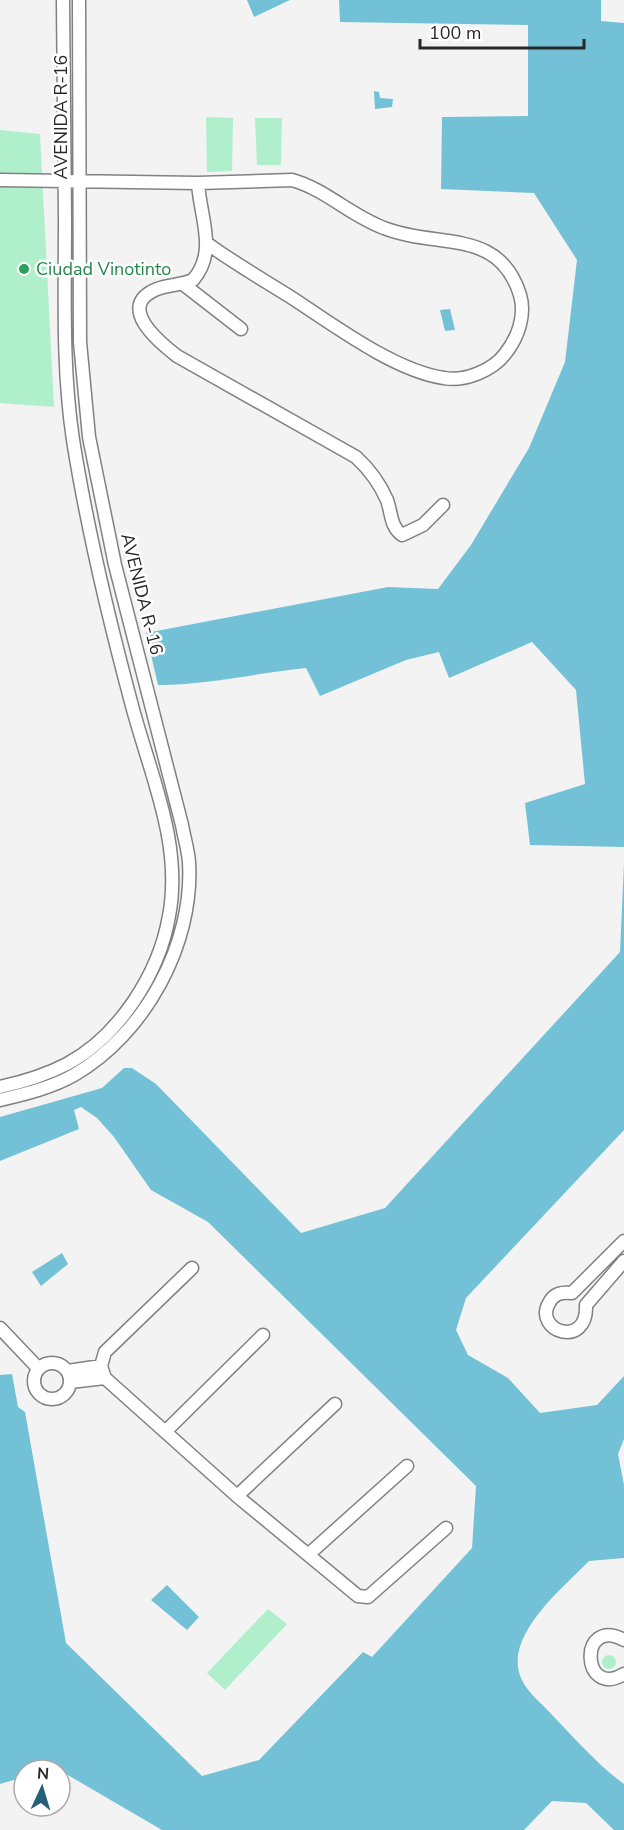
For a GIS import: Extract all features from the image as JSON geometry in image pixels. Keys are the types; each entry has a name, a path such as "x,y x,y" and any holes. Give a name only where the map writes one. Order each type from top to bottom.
{"street":[{"name":"AVENIDA R-16","path":"0,1087 35,1077 67,1064 103,1036 124,1014 149,975 162,945 173,885 172,854 157,789 131,702 94,543 74,441 64,351 63,0"},
{"name":"AVENIDA R-16","path":"0,1100 49,1086 74,1074 101,1056 126,1031 156,992 175,948 188,887 187,851 163,745 115,565 89,437 80,342 79,0"},
{"path":"64,109 80,109"},
{"path":"0,180 65,186"},
{"path":"0,187 65,186 80,182 198,183 292,180 306,184 361,217 405,236 480,247 499,258 508,267 523,305 522,321 508,351 500,361 479,373 447,379 400,364 332,324 208,244"},
{"path":"198,183 202,223 208,244 199,273 193,280 157,289 145,296 140,306 141,315 150,334 177,356 356,457 369,469 386,500 394,529 402,535 423,525 443,505"},
{"path":"183,284 241,329"},
{"path":"172,854 187,851"},
{"path":"572,1293 618,1244 624,1241"},
{"path":"586,1305 572,1293 561,1292 552,1298 546,1307 546,1318 552,1327 561,1332 572,1332 582,1326 586,1316 586,1305 624,1261"},
{"path":"103,1372 105,1352 192,1268"},
{"path":"0,1328 38,1368"},
{"path":"166,1431 263,1335"},
{"path":"57,1363 69,1377 67,1391 60,1397 45,1398 38,1393 33,1385 38,1368 44,1364 57,1363"},
{"path":"69,1377 103,1372"},
{"path":"103,1372 237,1496 363,1598 368,1597 446,1528"},
{"path":"237,1496 335,1404"},
{"path":"309,1554 407,1466"},
{"path":"624,1640 612,1635 600,1638 592,1647 589,1659 594,1670 604,1677 616,1678 624,1674"}],"green space":[{"path":"206,117 233,118 232,171 207,172"},
{"path":"255,118 282,118 281,165 257,165"},
{"name":"Ciudad Vinotinto","path":"0,130 40,134 54,407 0,403"},
{"path":"268,1609 287,1624 225,1690 207,1673"},
{"path":"606,1655 612,1655 616,1662 612,1669 606,1669 602,1665 602,1659"}],"water":[{"path":"247,0 290,0 254,17"},
{"path":"339,0 601,0 601,21 624,23 624,847 530,845 525,803 585,784 576,690 532,642 449,678 439,652 406,660 320,696 306,668 214,681 158,685 146,633 388,587 438,589 471,545 529,448 565,362 577,260 534,193 441,189 442,117 528,116 528,25 340,22"},
{"path":"374,91 379,92 380,98 393,99 392,107 375,109"},
{"path":"450,309 455,330 445,331 440,310"},
{"path":"624,863 624,1130 466,1298 456,1330 468,1355 508,1378 540,1413 597,1405 624,1376 624,1439 618,1454 624,1485 624,1558 589,1561 539,1614 520,1646 518,1662 521,1678 531,1694 596,1761 624,1784 624,1830 614,1830 586,1803 552,1801 524,1830 162,1830 72,1778 72,1758 12,1758 12,1780 0,1784 0,1375 12,1374 18,1407 25,1412 66,1643 202,1776 259,1760 363,1652 372,1657 472,1548 476,1486 208,1222 151,1190 114,1137 97,1118 81,1107 74,1110 79,1129 0,1161 0,1117 102,1088 124,1068 132,1068 156,1084 301,1233 385,1208 620,952"},
{"path":"62,1253 68,1264 41,1286 32,1272"},
{"path":"167,1585 199,1617 187,1630 151,1600"}],"place":[{"name":"Ciudad Vinotinto","path":"24,269"}]}
